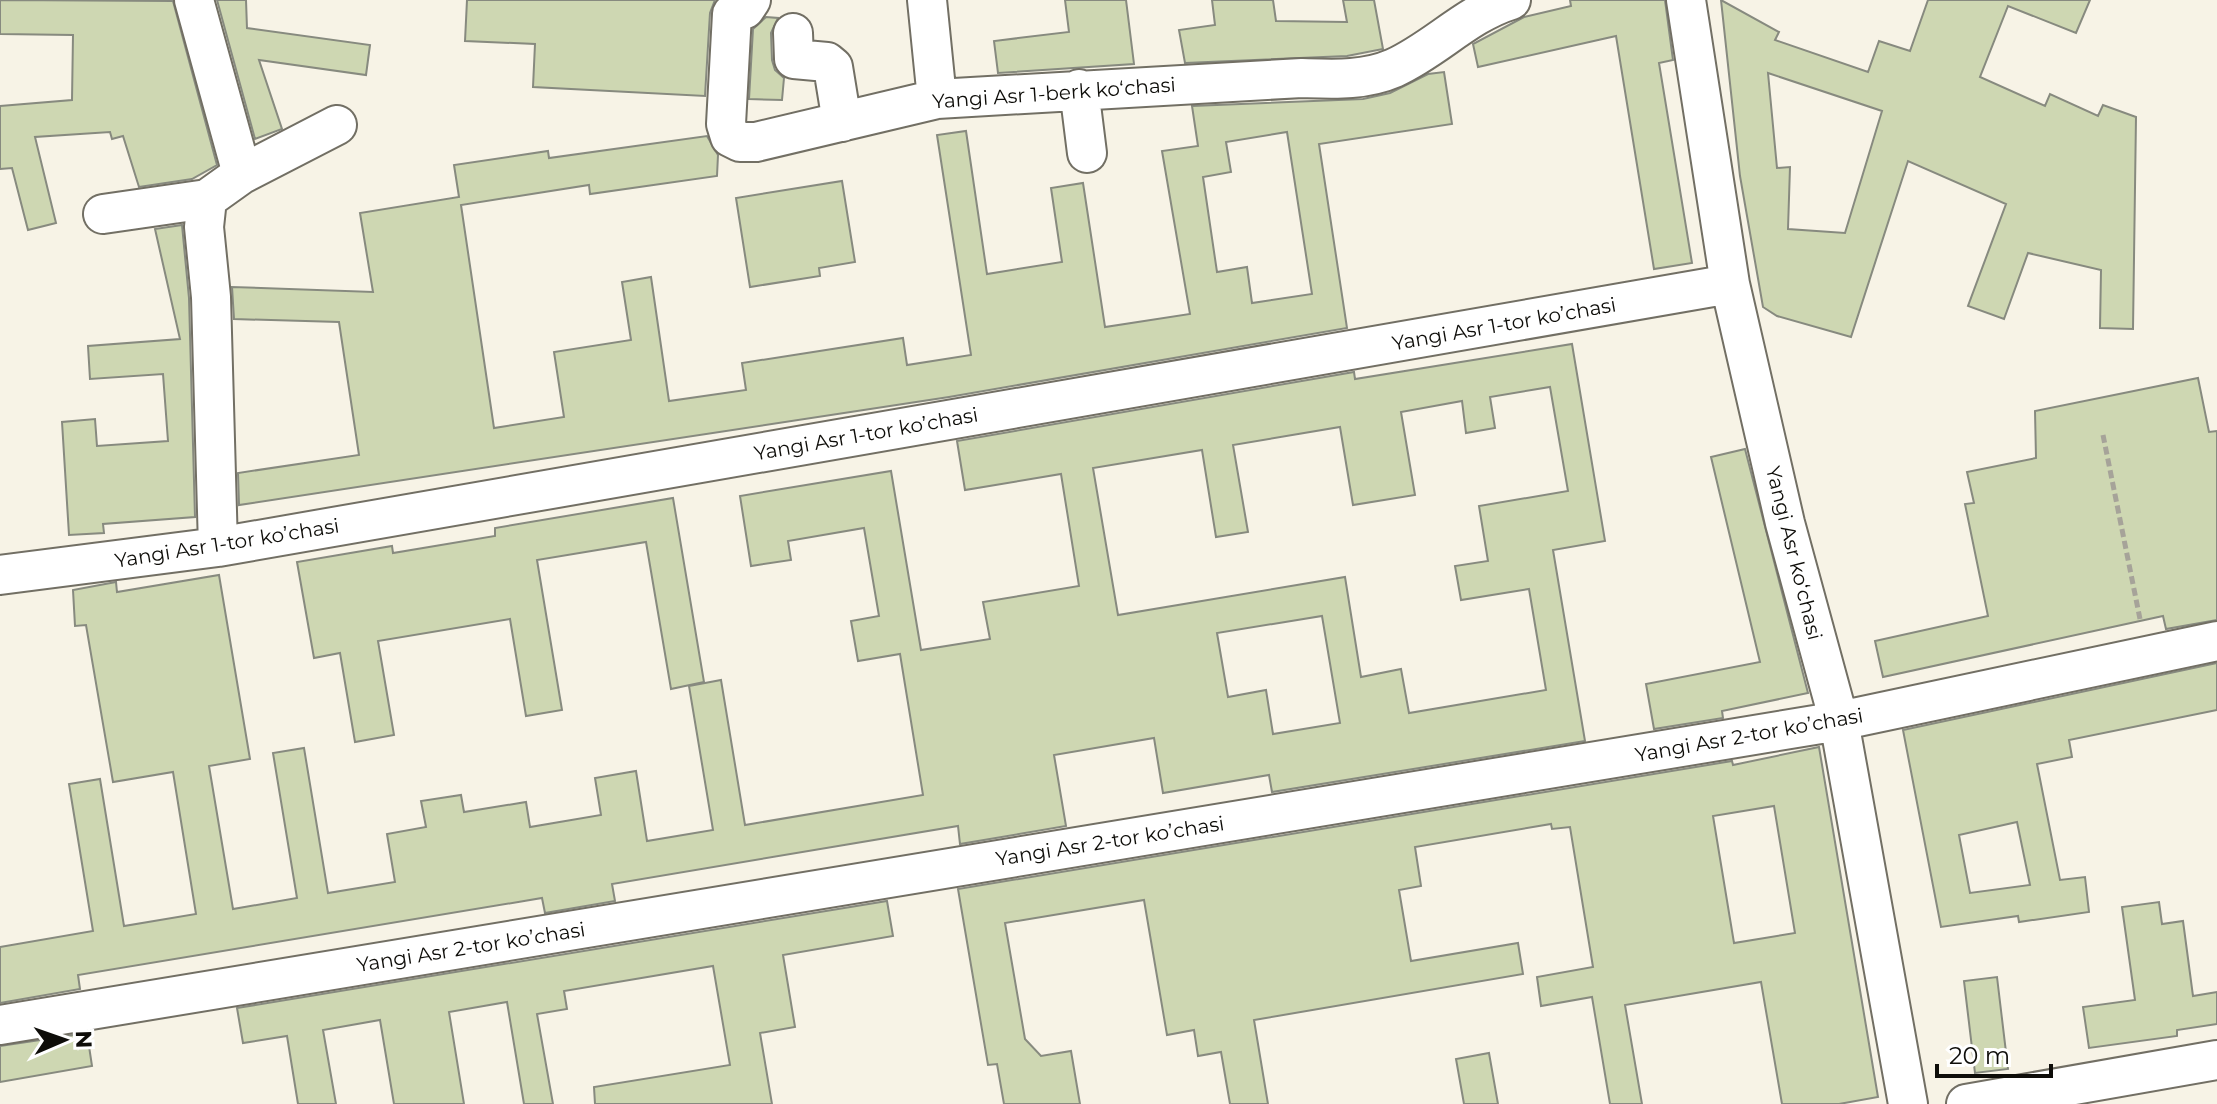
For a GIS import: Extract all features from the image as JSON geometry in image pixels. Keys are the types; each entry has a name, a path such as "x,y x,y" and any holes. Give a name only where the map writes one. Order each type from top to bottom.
{"street":[{"path":"194,0 242,174"},
{"name":"Yangi Asr 1-berk koʻchasi","path":"751,0 745,9 732,14 726,124 730,137 740,142 756,142 937,99 1302,78 1352,80 1394,68 1485,8 1511,0"},
{"path":"927,0 937,99"},
{"name":"Yangi Asr koʻchasi","path":"1686,0 1730,284 1785,523 1839,721 1908,1104"},
{"path":"793,33 794,59 827,62 833,67 842,122"},
{"path":"1079,89 1087,153"},
{"path":"103,214 207,199 242,174 337,125"},
{"path":"207,199 204,227 211,297 218,547"},
{"name":"Yangi Asr 1-tor koʼchasi","path":"0,575 218,547 1730,284"},
{"name":"Yangi Asr 2-tor koʼchasi","path":"0,1025 1839,721 2217,641"},
{"path":"1966,1104 2217,1060"}],"path":[{"path":"2103,435 2148,655"}],"building":[{"path":"0,0 173,1 217,165 192,179 139,187 123,136 112,139 110,132 35,137 56,223 28,230 12,168 0,169 0,106 72,100 73,35 0,34"},
{"path":"217,0 246,0 247,28 370,45 366,75 259,60 282,129 255,139"},
{"path":"467,0 715,0 710,13 705,96 533,87 535,44 465,41"},
{"path":"1065,0 1126,0 1134,64 998,73 994,41 1069,32"},
{"path":"1212,0 1273,0 1276,21 1347,22 1343,0 1374,0 1383,49 1347,56 1185,63 1179,30 1215,25"},
{"path":"1570,0 1665,0 1673,60 1659,63 1692,263 1654,269 1616,36 1478,67 1473,44 1524,17 1571,6"},
{"path":"1721,0 1779,32 1775,40 1868,72 1879,41 1910,51 1928,0 2090,0 2076,33 2008,6 1980,77 2045,106 2050,94 2098,116 2103,105 2136,117 2133,329 2100,328 2101,270 2028,253 2004,319 1968,306 2006,204 1908,161 1851,337 1777,316 1763,307 1740,176","holes":["1768,73 1882,111 1845,233 1788,229 1790,167 1777,168"]},
{"path":"766,17 778,18 771,33 772,60 775,70 784,78 782,100 749,99 753,29"},
{"path":"1444,72 1452,124 1319,144 1347,328 949,397 239,505 238,473 359,455 339,322 234,319 232,287 373,292 360,213 459,197 454,165 548,151 549,158 707,136 718,155 717,176 590,194 589,185 461,205 494,428 564,417 554,352 631,340 622,282 651,277 669,401 746,390 742,363 903,338 907,365 971,355 937,135 966,131 987,274 1062,262 1051,188 1083,183 1105,327 1190,314 1162,151 1198,146 1192,106 1363,99 1390,93 1428,74","holes":["1287,132 1312,294 1252,303 1247,267 1217,272 1203,177 1231,172 1226,142"]},
{"path":"842,181 855,262 819,268 820,276 750,287 736,198"},
{"path":"182,225 189,298 195,517 103,524 104,533 69,535 62,422 95,419 97,446 168,441 163,374 90,379 88,346 180,339 155,229"},
{"path":"1572,344 1605,541 1553,550 1585,741 1272,792 1269,775 1163,793 1154,738 1054,755 1066,826 960,844 958,826 612,884 615,901 545,913 542,898 78,975 80,989 0,1003 0,947 93,931 69,784 100,779 124,926 196,914 173,772 113,782 86,625 75,626 73,590 116,582 117,592 219,575 250,759 209,766 233,909 297,898 273,753 304,748 328,893 395,882 387,834 426,827 421,801 461,795 464,812 526,802 530,827 601,815 595,778 636,771 647,841 713,830 689,686 721,680 745,825 923,795 900,654 858,661 851,621 879,616 864,528 788,541 791,560 751,566 740,496 891,471 921,650 990,639 983,602 1079,586 1061,474 965,490 957,441 1354,372 1355,379","holes":["1550,387 1568,491 1479,506 1488,561 1455,566 1461,600 1529,589 1546,690 1409,713 1401,669 1361,677 1345,577 1118,615 1093,468 1202,450 1216,537 1248,532 1233,445 1340,427 1353,505 1415,495 1401,412 1462,401 1466,433 1495,428 1490,397","1322,616 1340,723 1273,734 1266,690 1228,697 1217,633"]},
{"path":"2198,378 2209,432 2217,431 2217,620 2166,629 2163,616 1883,677 1875,641 1988,616 1965,504 1974,503 1967,472 2036,458 2035,411"},
{"path":"1745,449 1808,693 1722,711 1723,718 1654,729 1646,684 1760,662 1711,457"},
{"path":"673,498 704,682 671,689 646,542 537,560 562,710 526,716 510,619 378,641 394,735 355,742 340,653 314,658 297,562 392,546 393,553 495,536 495,528"},
{"path":"2217,663 2217,710 2069,740 2072,757 2037,764 2060,880 2085,877 2089,912 2019,922 2018,916 1941,927 1903,730","holes":["2017,822 2030,885 1970,893 1959,835"]},
{"path":"1819,747 1878,1097 1839,1104 1782,1104 1761,982 1625,1005 1642,1104 1610,1104 1592,997 1541,1006 1537,977 1593,967 1570,827 1552,829 1551,824 1415,847 1421,886 1399,890 1411,961 1518,943 1523,974 1254,1020 1268,1104 1230,1104 1221,1052 1198,1056 1194,1030 1167,1035 1144,900 1005,923 1025,1039 1041,1056 1071,1051 1080,1104 1004,1104 997,1064 988,1065 958,889 1732,761 1733,765","holes":["1774,806 1795,933 1734,943 1713,816"]},
{"path":"887,901 893,936 783,955 795,1027 760,1033 772,1104 595,1104 594,1087 730,1065 713,966 564,991 567,1009 537,1014 553,1104 524,1104 507,1002 449,1012 464,1104 394,1104 380,1020 323,1030 336,1104 298,1104 287,1036 243,1043 237,1008"},
{"path":"2159,902 2162,924 2183,921 2193,996 2217,992 2217,1024 2177,1030 2177,1036 2089,1048 2083,1007 2135,1000 2122,907"},
{"path":"1997,977 2008,1069 1975,1073 1964,981"},
{"path":"87,1033 92,1066 0,1082 0,1046"},
{"path":"1489,1053 1498,1104 1464,1104 1456,1059"}]}
